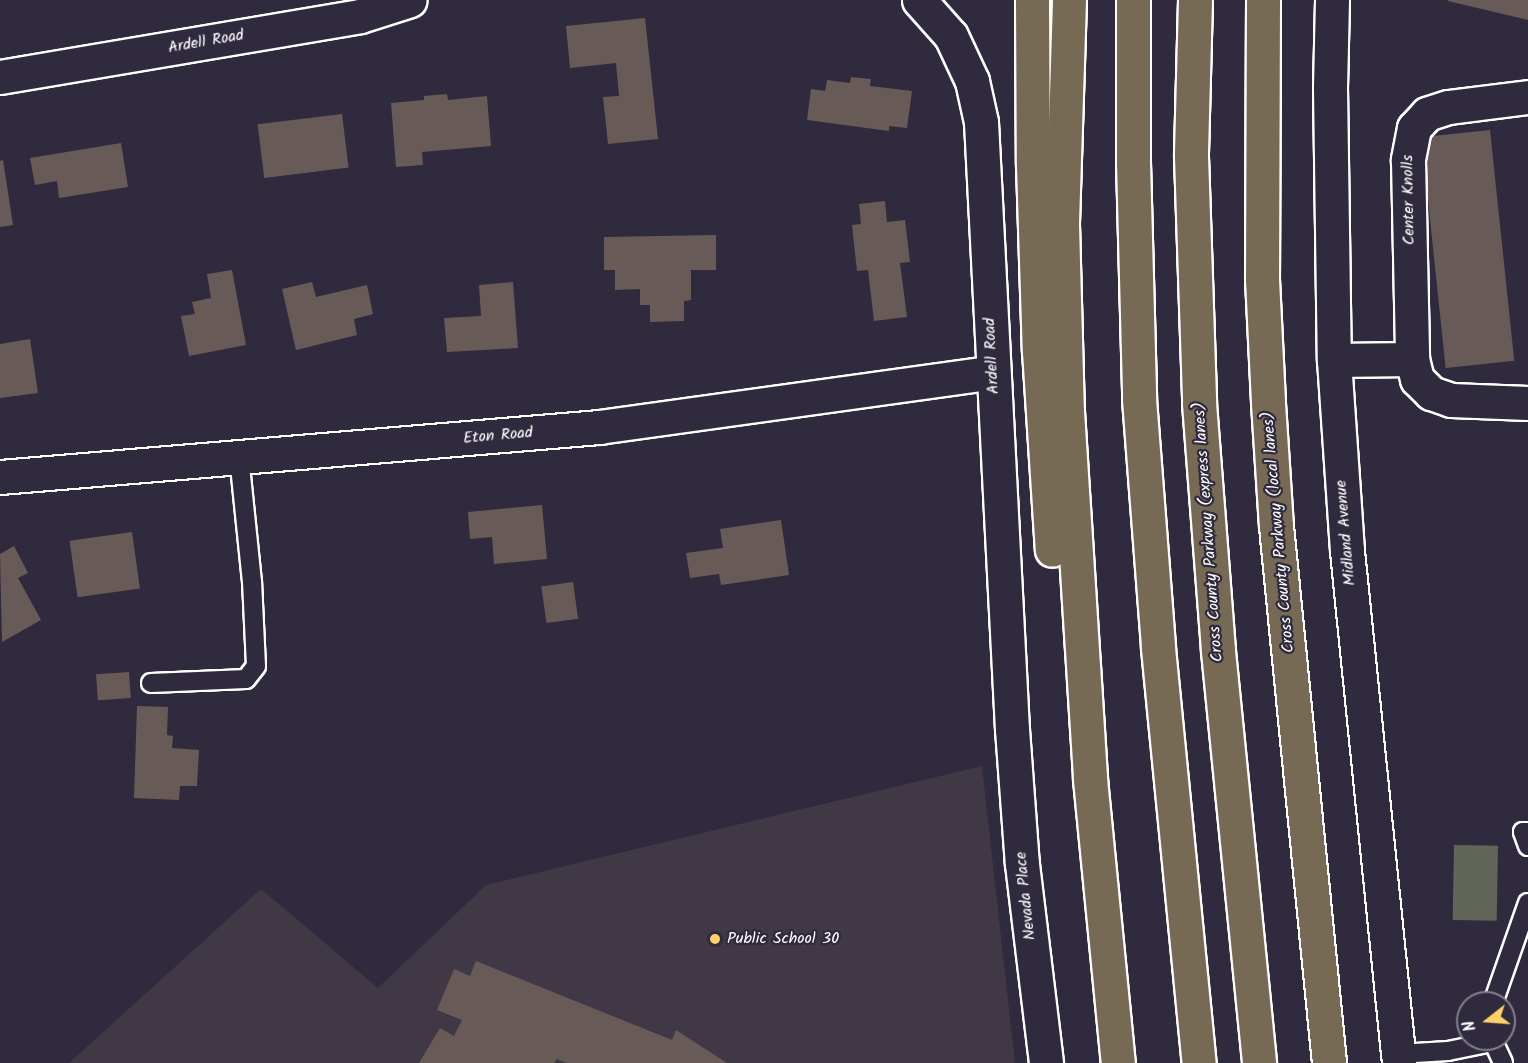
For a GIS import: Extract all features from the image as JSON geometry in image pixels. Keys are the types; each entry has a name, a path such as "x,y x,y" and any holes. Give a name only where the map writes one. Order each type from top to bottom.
{"highway":[{"path":"1032,0 1033,154 1039,351 1056,603 1090,779"},
{"path":"1069,0 1063,164 1064,318 1070,471 1090,779 1118,1063"},
{"path":"1133,0 1133,185 1139,399 1157,636 1199,1063"},
{"name":"Cross County Parkway (express lanes)","path":"1195,0 1191,156 1199,403 1218,651 1259,1063"},
{"name":"Cross County Parkway (local lanes)","path":"1263,0 1262,279 1269,414 1276,526 1329,1063"}],"street":[{"name":"Ardell Road","path":"0,77 360,16 410,0"},
{"name":"Ardell Road","path":"919,0 951,36 972,81 981,122 1012,729"},
{"name":"Midland Avenue","path":"1332,0 1331,236 1334,360 1347,551 1399,1059"},
{"name":"Center Knolls","path":"1528,97 1437,110 1419,120 1414,128 1408,160 1412,359 1417,379 1431,393 1451,400 1528,403"},
{"path":"1334,360 1412,359"},
{"name":"Eton Road","path":"0,477 599,427 993,372"},
{"name":"Nevada Place","path":"1012,729 1022,864 1046,1063"}],"lane":[{"path":"151,684 246,679 256,666 252,582 239,457"},
{"path":"1528,832 1523,832 1528,846"},
{"path":"1497,991 1528,903"},
{"path":"1399,1059 1456,1049"}],"shaded area":[{"name":"Public School 30","path":"982,766 1015,1063 69,1063 261,889 378,988 486,885"}],"green space":[{"path":"1454,845 1498,846 1497,921 1453,920"}],"building":[{"path":"1448,0 1528,0 1528,20 1448,1"},
{"path":"645,18 658,139 608,144 603,97 619,96 616,63 570,68 566,26"},
{"path":"851,77 871,79 870,86 912,91 907,128 889,126 889,131 807,120 811,89 825,91 827,80 850,83"},
{"path":"447,94 448,100 487,96 491,146 422,152 423,165 396,167 391,103 424,100 424,96"},
{"path":"342,114 349,168 264,178 258,124"},
{"path":"1490,130 1514,361 1446,368 1421,137"},
{"path":"121,143 128,187 59,198 57,181 35,185 30,158"},
{"path":"3,160 13,225 0,227 0,161"},
{"path":"885,201 887,222 905,220 910,262 900,263 907,317 874,321 868,270 857,271 852,225 861,224 859,204"},
{"path":"716,235 716,270 691,270 691,300 684,301 684,321 650,322 650,305 640,305 640,289 615,290 615,270 604,270 604,237"},
{"path":"232,270 246,345 189,356 181,316 195,314 192,302 211,298 207,274"},
{"path":"312,282 316,297 367,285 373,314 354,319 357,335 296,350 282,289"},
{"path":"513,282 518,348 447,352 444,318 481,316 479,285"},
{"path":"30,339 38,393 0,398 0,344"},
{"path":"542,505 547,559 494,564 492,537 470,539 468,512"},
{"path":"781,520 789,575 721,585 719,574 690,578 686,553 723,548 720,529"},
{"path":"132,532 140,588 78,597 70,541"},
{"path":"14,546 28,573 18,578 41,620 2,642 0,554"},
{"path":"573,582 578,619 546,623 541,586"},
{"path":"129,672 131,698 98,700 96,674"},
{"path":"137,706 168,707 167,735 173,736 172,748 199,750 197,786 180,786 179,800 134,798"},
{"path":"476,961 672,1040 676,1030 727,1063 567,1063 557,1059 554,1063 419,1063 440,1028 454,1036 462,1020 437,1010 454,969 470,976"}],"place":[{"name":"Public School 30","path":"715,939"}]}
